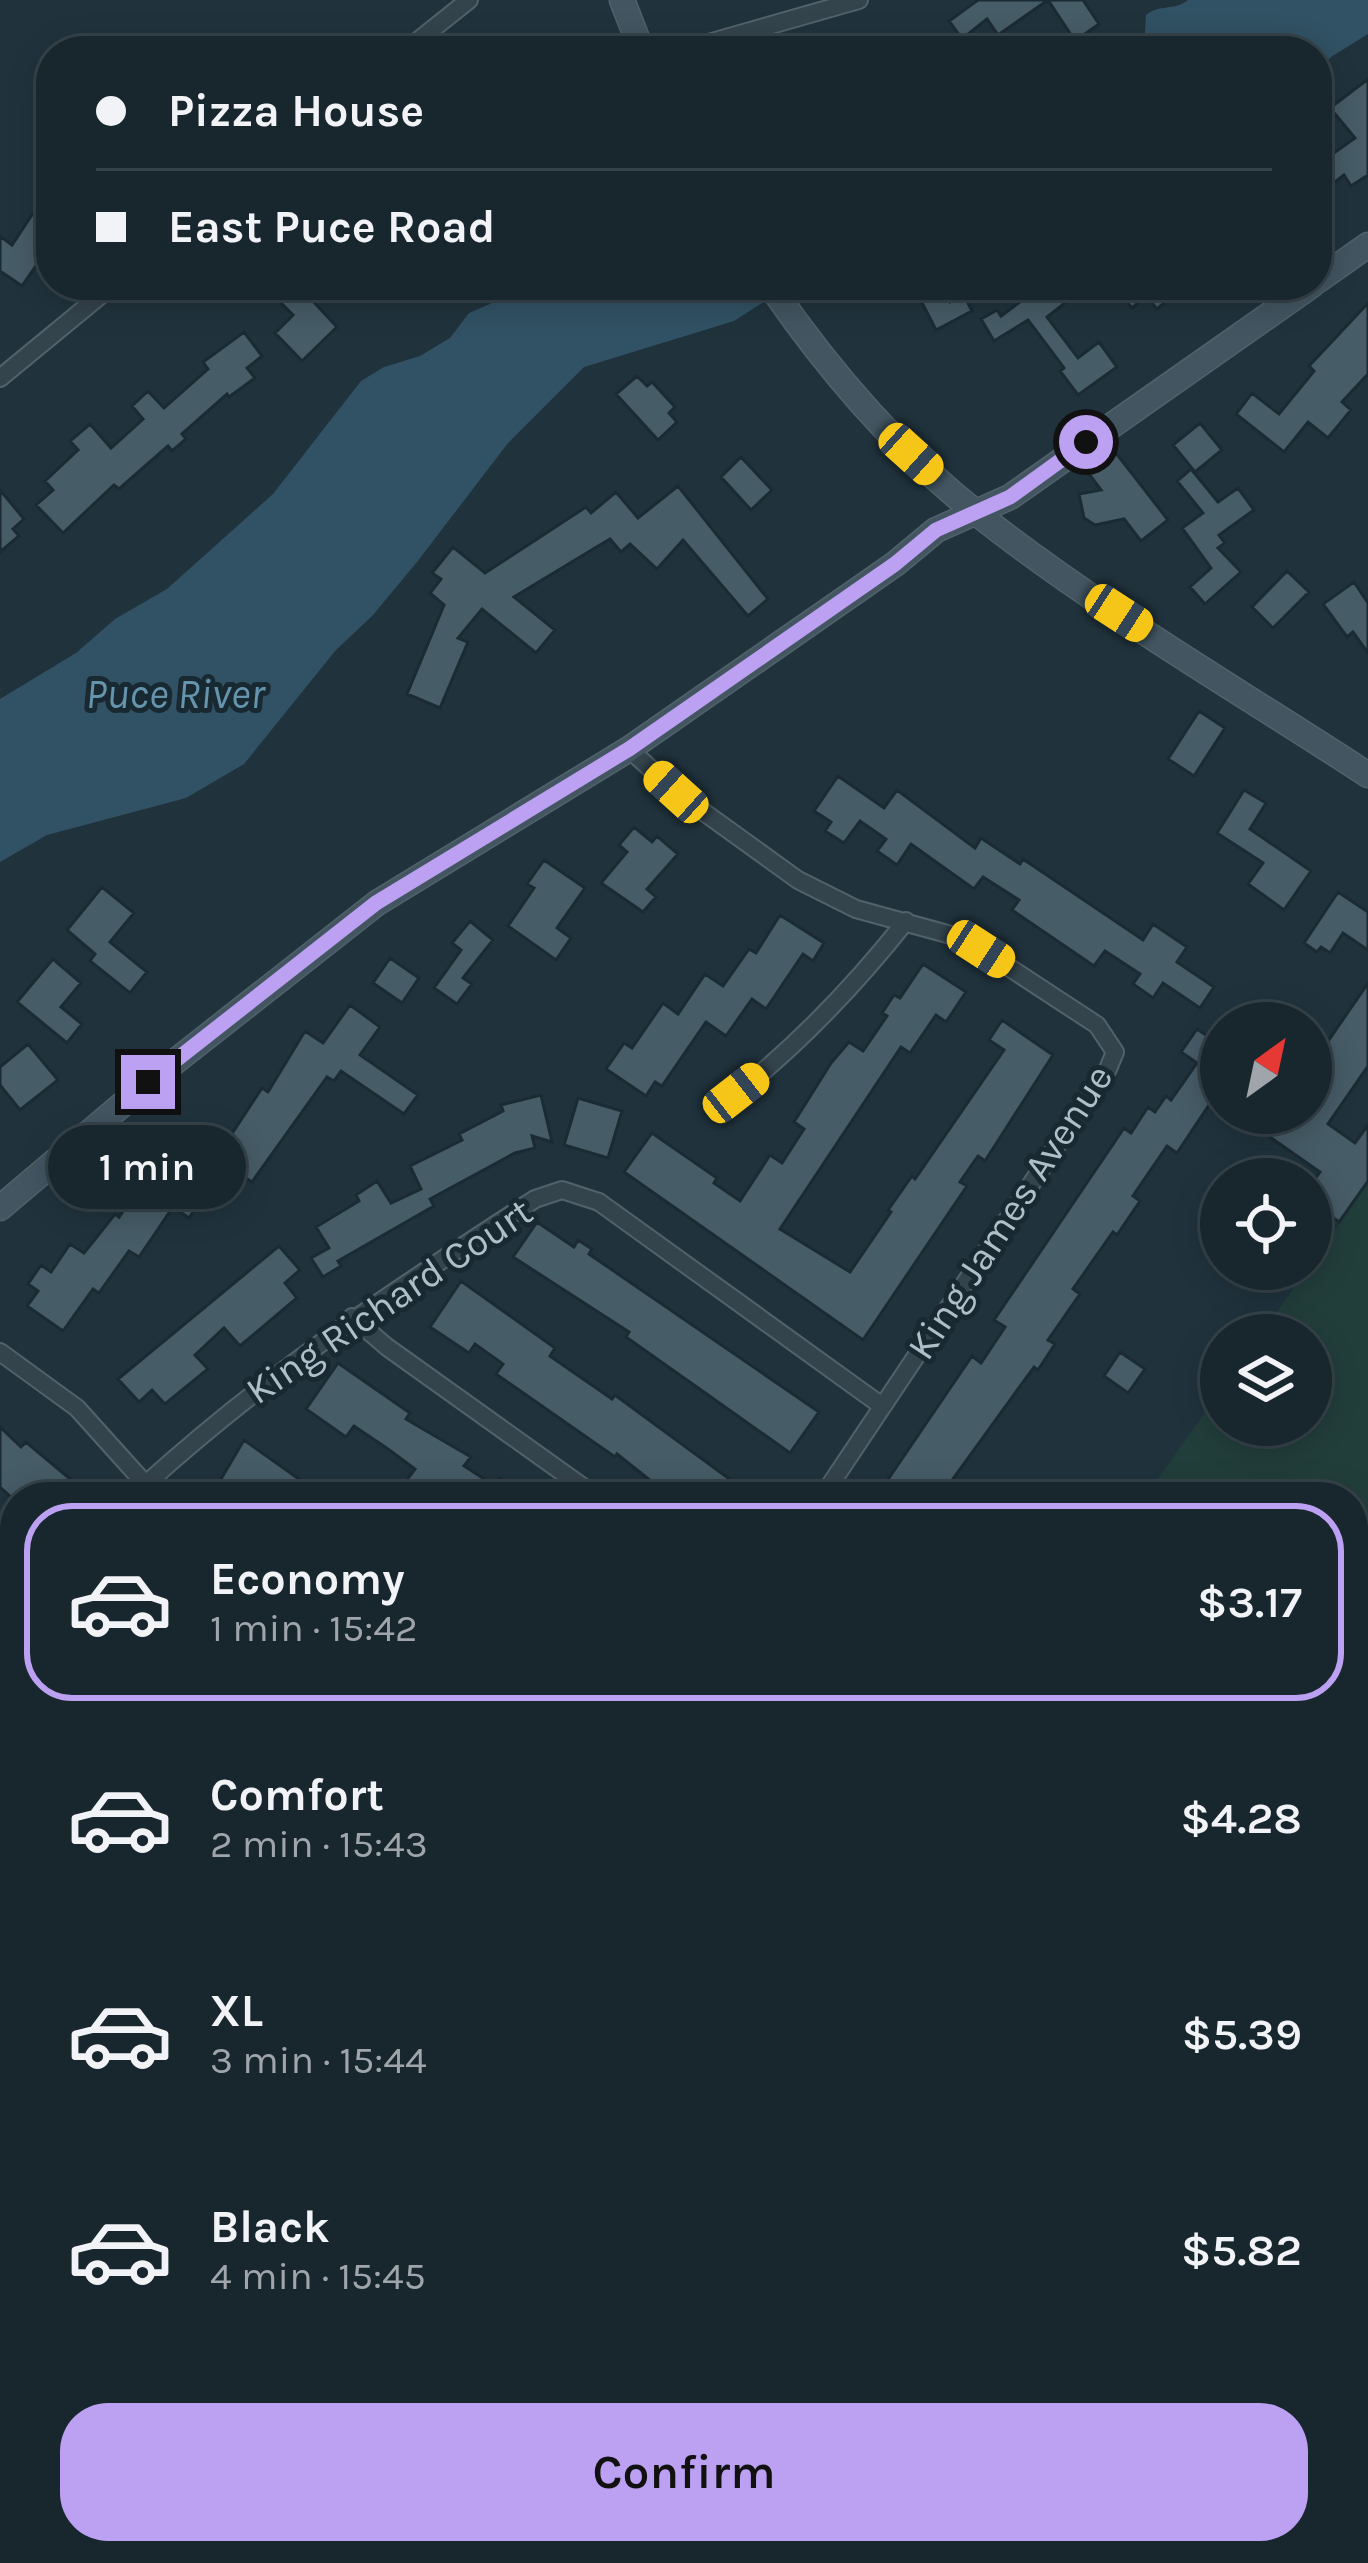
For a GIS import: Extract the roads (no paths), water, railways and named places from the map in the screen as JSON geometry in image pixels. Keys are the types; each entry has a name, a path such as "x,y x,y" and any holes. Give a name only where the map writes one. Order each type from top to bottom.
{"main road":[{"path":"622,0 637,36"},
{"path":"1332,273 1364,255"},
{"path":"780,300 844,385 977,513 1083,590 1368,775"},
{"path":"0,1208 148,1082 376,903 629,749 895,564 936,530 1010,497 1290,300"}],"street":[{"path":"423,36 469,0"},
{"path":"733,36 859,0"},
{"path":"0,378 95,300"},
{"name":"King James Avenue","path":"629,749 676,792 798,880 856,908 981,949 1097,1025 1115,1052 831,1482"},
{"path":"736,1093 768,1068 862,975 906,921"},
{"name":"King Richard Court","path":"160,1482 250,1395 352,1317 535,1199 562,1190 599,1202 882,1406"},
{"path":"352,1317 576,1482"},
{"path":"0,1352 77,1408 143,1482"}],"water":[{"path":"1188,0 1368,0 1368,34 1332,56 1332,36 1142,36 1146,15"},
{"name":"Puce River","path":"499,300 769,300 734,321 584,367 508,443 417,562 336,650 244,764 186,798 47,835 0,862 0,699 167,589 273,494 361,381 450,338 469,313"}]}
